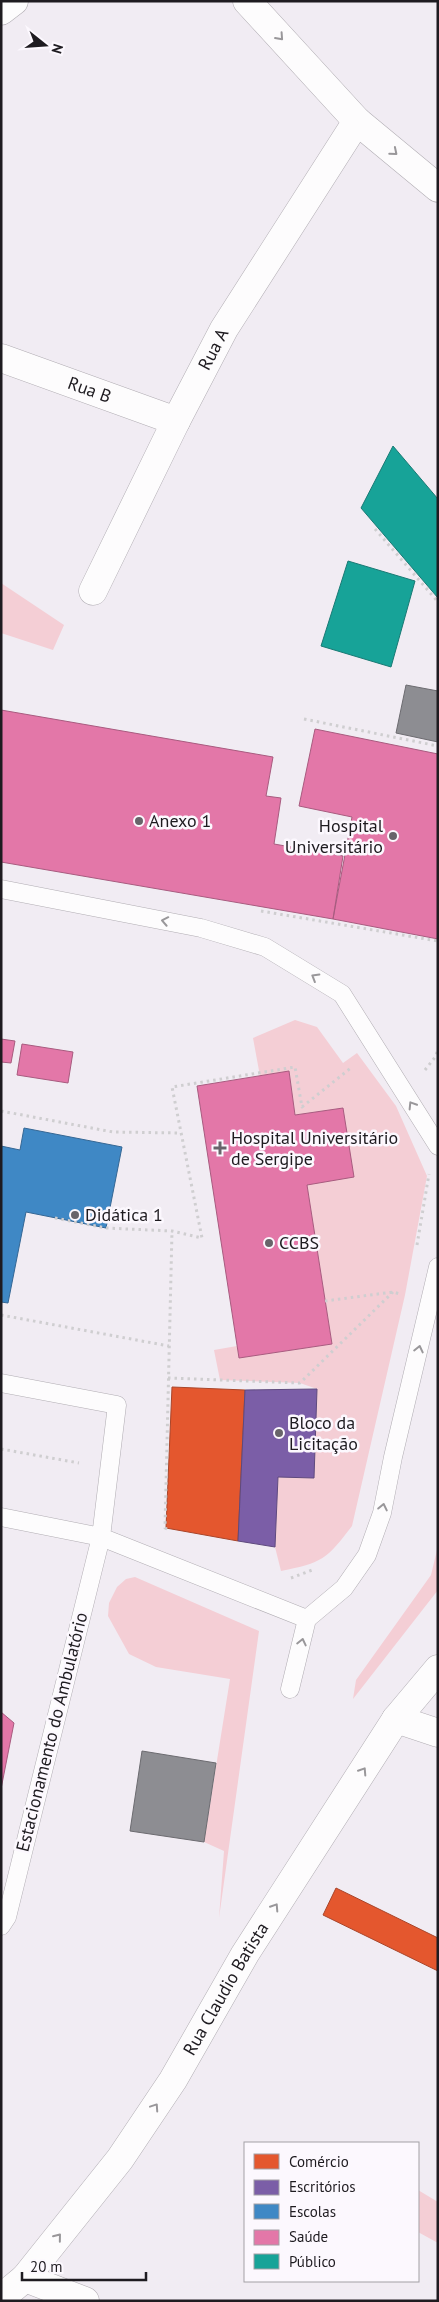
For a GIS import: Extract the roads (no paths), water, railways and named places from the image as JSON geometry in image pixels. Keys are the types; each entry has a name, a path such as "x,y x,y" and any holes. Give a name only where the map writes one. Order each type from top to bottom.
{"street":[{"path":"1,11 14,1"},
{"path":"247,1 357,121 438,188"},
{"name":"Rua A","path":"93,591 176,421 224,329 357,121"},
{"name":"Rua B","path":"1,358 176,421"},
{"name":"Rua Claudio Batista","path":"1,2298 25,2278 120,2159 173,2080 245,1954 396,1720 438,1670"},
{"path":"396,1720 438,1732"},
{"path":"25,2278 85,2301"}],"lane":[{"path":"1,889 201,928 265,947 342,994 438,1146"},
{"path":"290,1689 307,1619 344,1588 367,1555 382,1513 393,1457 438,1267"},
{"name":"Estacionamento do Ambulatório","path":"1,1383 117,1405 101,1537 7,1917 1,1926"},
{"path":"1,1518 101,1537 307,1619"}],"place":[{"name":"Anexo 1","path":"139,821"},
{"name":"Hospital Universitário","path":"393,836"},
{"name":"Hospital Universitário de Sergipe","path":"220,1148"},
{"name":"Didática 1","path":"75,1215"},
{"name":"CCBS","path":"269,1243"},
{"name":"Bloco da Licitação","path":"279,1433"}]}
